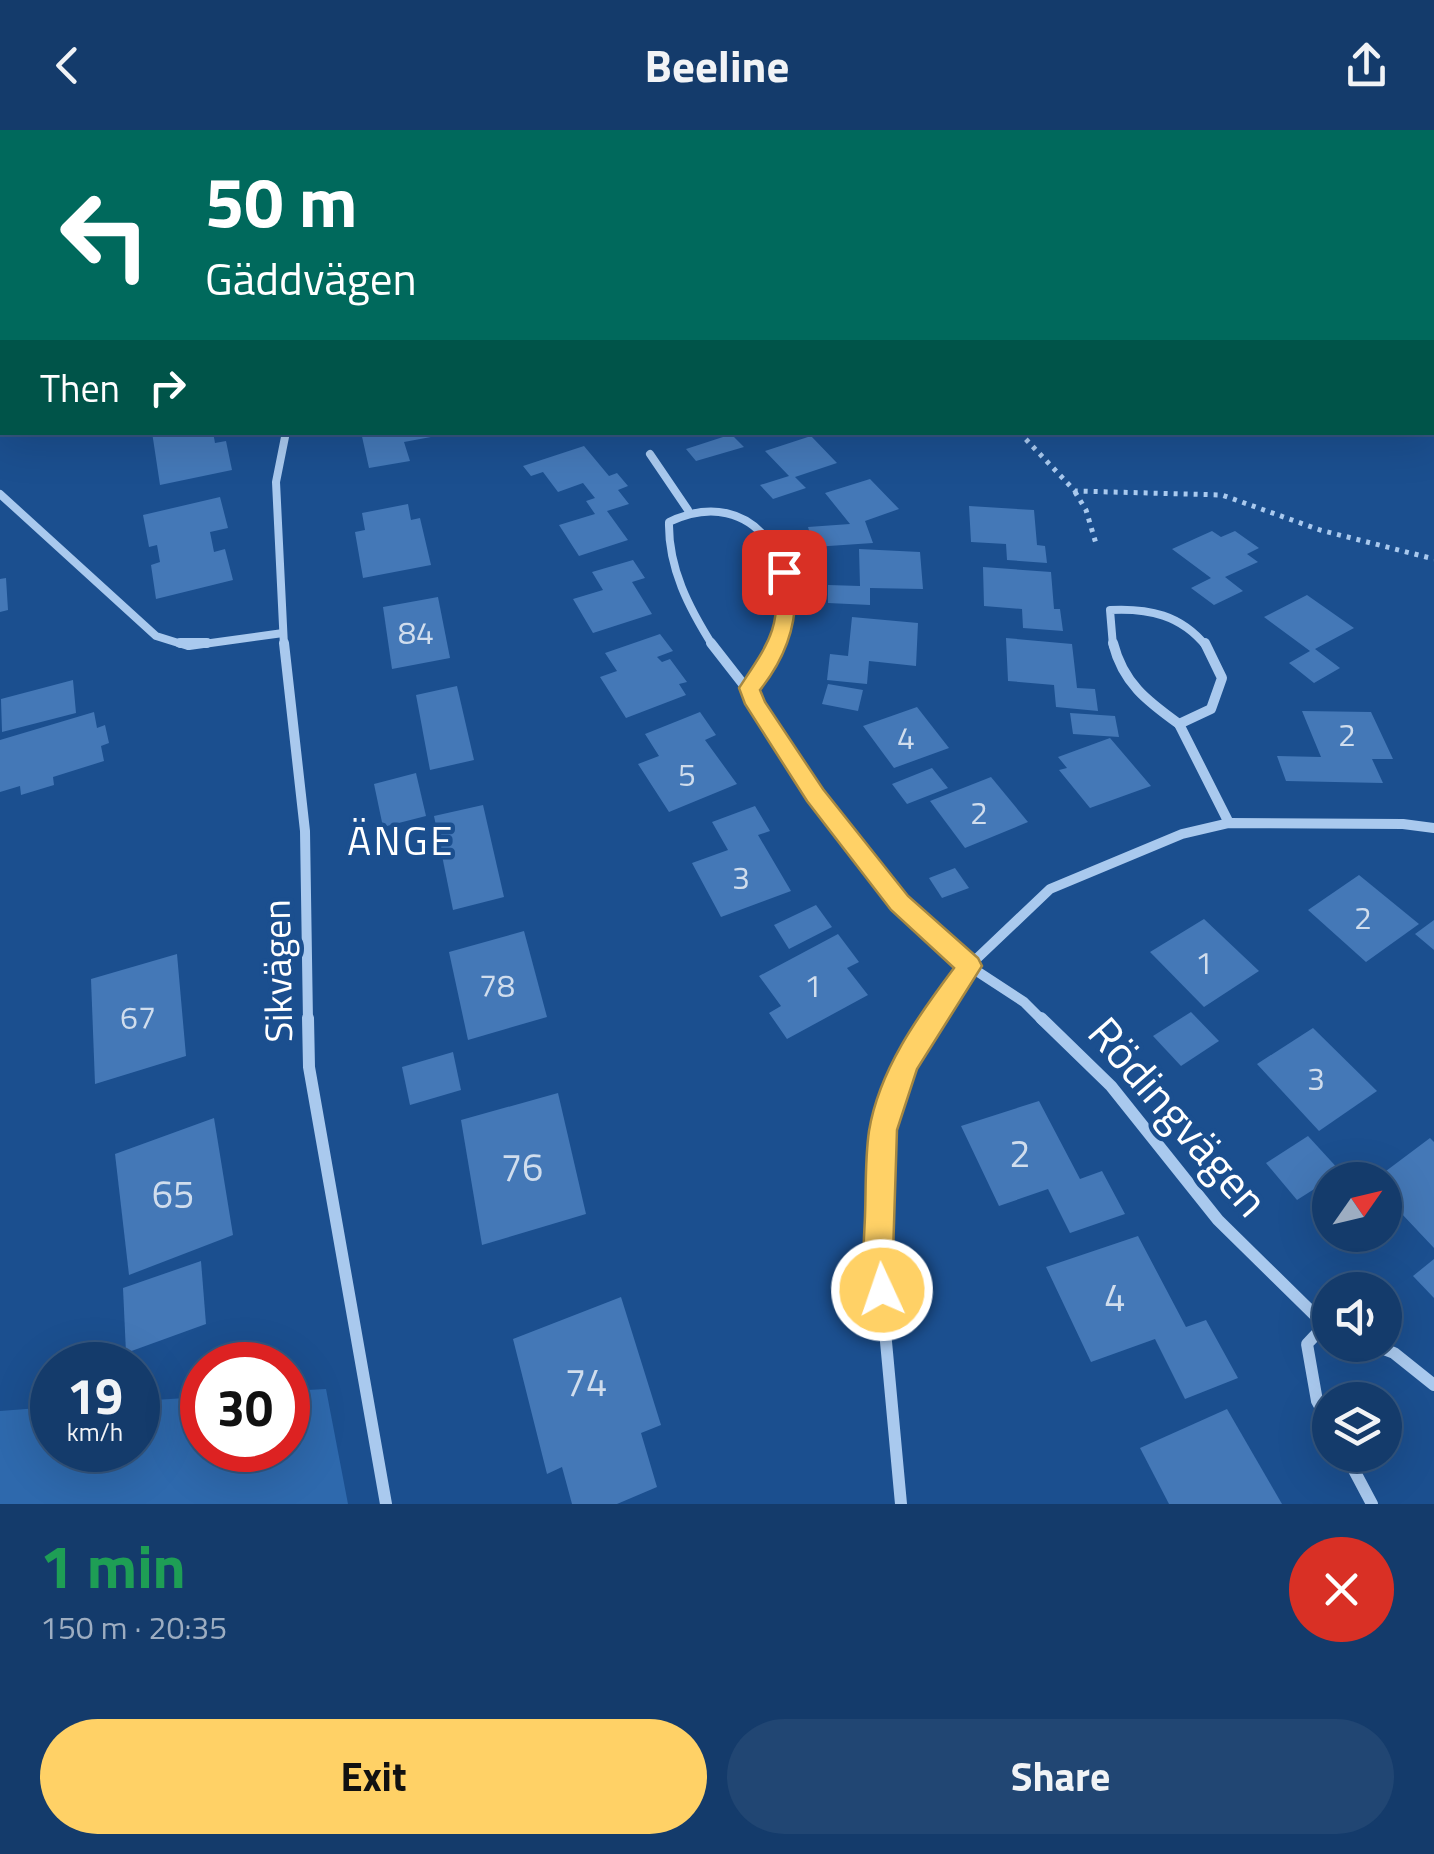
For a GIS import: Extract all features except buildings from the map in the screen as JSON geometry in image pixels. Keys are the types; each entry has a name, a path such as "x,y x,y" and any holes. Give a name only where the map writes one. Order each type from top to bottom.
{"street":[{"name":"Sikvägen","path":"285,435 276,482 283,633 305,831 309,1066 386,1504"},
{"path":"650,454 688,510 716,508 740,512 772,545 784,572 789,602 773,660 750,688"},
{"path":"0,494 156,636 188,646 283,633"},
{"name":"Rödingvägen","path":"688,510 668,522 669,556 699,622 729,670 750,688 755,704 815,795 900,903 969,966 1024,1002 1111,1086 1218,1220 1312,1314"},
{"path":"1179,724 1212,709 1222,678 1208,644 1160,610 1110,610 1113,647 1123,672 1138,696 1179,724 1229,823"},
{"path":"901,1504 878,1255 883,1130 905,1065 930,1020 969,966 1050,889 1182,834 1229,823 1403,824 1434,828"},
{"name":"Rödingvägen","path":"1312,1340 1307,1344 1314,1382"},
{"path":"1402,1359 1434,1385"},
{"path":"1355,1472 1372,1504"}],"path":[{"path":"1022,435 1074,491 1086,510 1097,548"},
{"path":"1074,491 1222,494 1320,530 1434,559"}],"shaded area":[{"path":"326,1389 348,1504 0,1504 0,1411 30,1409 30,1472 160,1472 160,1400 180,1398 180,1472 310,1472 310,1390"}],"district":[{"name":"ÄNGE","path":"401,840"}],"route":[{"path":"784,572 789,602 773,660 750,688 755,704 815,795 900,903 969,966 930,1020 905,1065 883,1130 878,1255 882,1290"}]}
